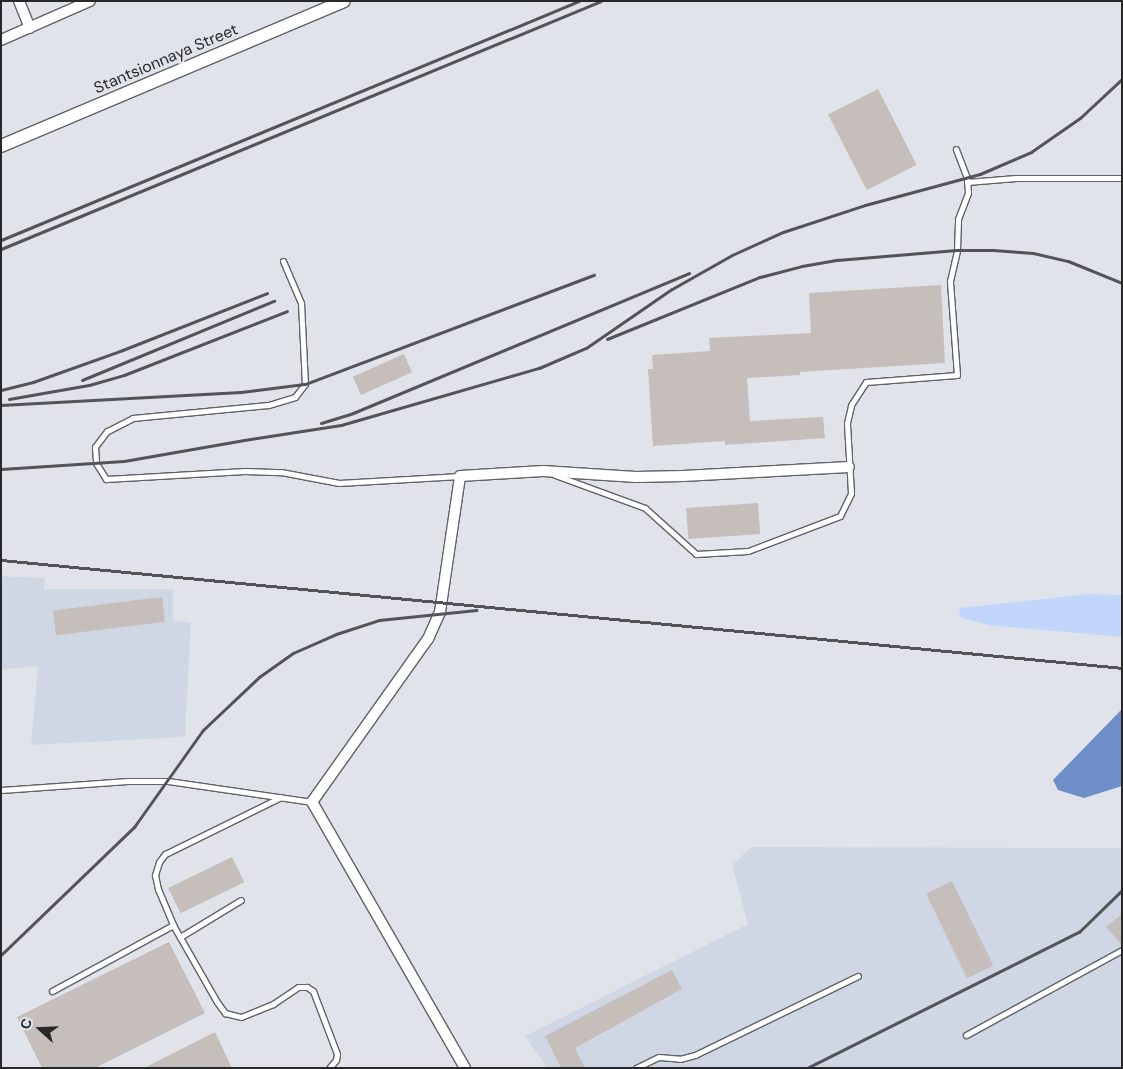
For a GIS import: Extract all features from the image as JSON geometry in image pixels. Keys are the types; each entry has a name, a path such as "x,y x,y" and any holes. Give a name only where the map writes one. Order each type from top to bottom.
{"street":[{"path":"19,1 30,28"},
{"path":"1,40 90,1"},
{"name":"Stantsionnaya Street","path":"1,146 344,1"},
{"path":"465,1068 312,802 428,640 440,612 460,476 543,471 636,477 849,468"}],"lane":[{"path":"543,471 645,508 696,554 748,551 840,516 851,493 847,423 851,405 866,382 957,375 950,282 956,250 958,219 968,193 967,182 956,149"},
{"path":"967,182 1016,178 1122,178"},
{"path":"283,262 301,303 305,384 295,397 268,405 133,418 107,431 95,447 96,463 106,479 245,471 282,472 339,483 460,476"},
{"path":"1,790 128,781 168,781 312,802"},
{"path":"281,797 165,854 159,862 155,874 158,889 173,925 225,1013 233,1017 241,1017 273,1004 298,987 307,987 313,991 337,1054 336,1060 329,1068"},
{"path":"180,937 241,900"},
{"path":"52,991 173,925"},
{"path":"966,1035 1122,950"},
{"path":"636,1068 659,1057 680,1059 695,1055 858,976"}],"shaded area":[{"path":"1,576 45,578 44,589 173,589 173,621 191,622 185,737 31,745 38,666 1,670"},
{"path":"1089,594 1122,595 1122,637 988,625 959,617 960,608"},
{"path":"751,847 1122,848 1122,1068 547,1068 525,1036 748,924 732,865"}],"water":[{"path":"1122,709 1122,786 1084,798 1058,790 1053,780"}],"building":[{"path":"878,89 917,165 867,190 828,114"},
{"path":"941,285 945,363 800,372 800,375 747,378 750,421 823,417 825,438 725,445 725,441 653,446 648,369 653,369 652,355 710,351 709,338 811,333 809,293"},
{"path":"404,354 412,372 361,395 353,377"},
{"path":"758,503 760,534 688,539 686,508"},
{"path":"162,597 165,622 56,635 53,610"},
{"path":"232,857 244,882 180,913 168,888"},
{"path":"952,881 993,965 967,978 926,894"},
{"path":"1122,914 1122,945 1106,927"},
{"path":"169,942 205,1013 95,1068 42,1068 17,1017"},
{"path":"672,970 682,989 575,1048 585,1068 561,1068 545,1036"},
{"path":"215,1032 232,1068 144,1068"}],"railway":[{"path":"1,240 579,1"},
{"path":"1,249 601,1"},
{"path":"1,469 124,461 341,425 539,368 586,348 672,289 732,255 783,232 865,205 980,174 1031,152 1080,118 1122,79"},
{"path":"607,339 760,277 802,266 837,260 957,250 1033,253 1068,261 1122,283"},
{"path":"321,423 353,413 689,273"},
{"path":"1,405 241,392 305,384 594,275"},
{"path":"1,390 33,382 120,351 267,293"},
{"path":"82,380 274,301"},
{"path":"9,399 89,385 124,375 287,311"},
{"path":"1,560 1122,668"},
{"path":"1,955 134,827 203,730 259,677 293,653 336,634 379,620 476,610"},
{"path":"807,1068 1079,932 1122,890"}]}
